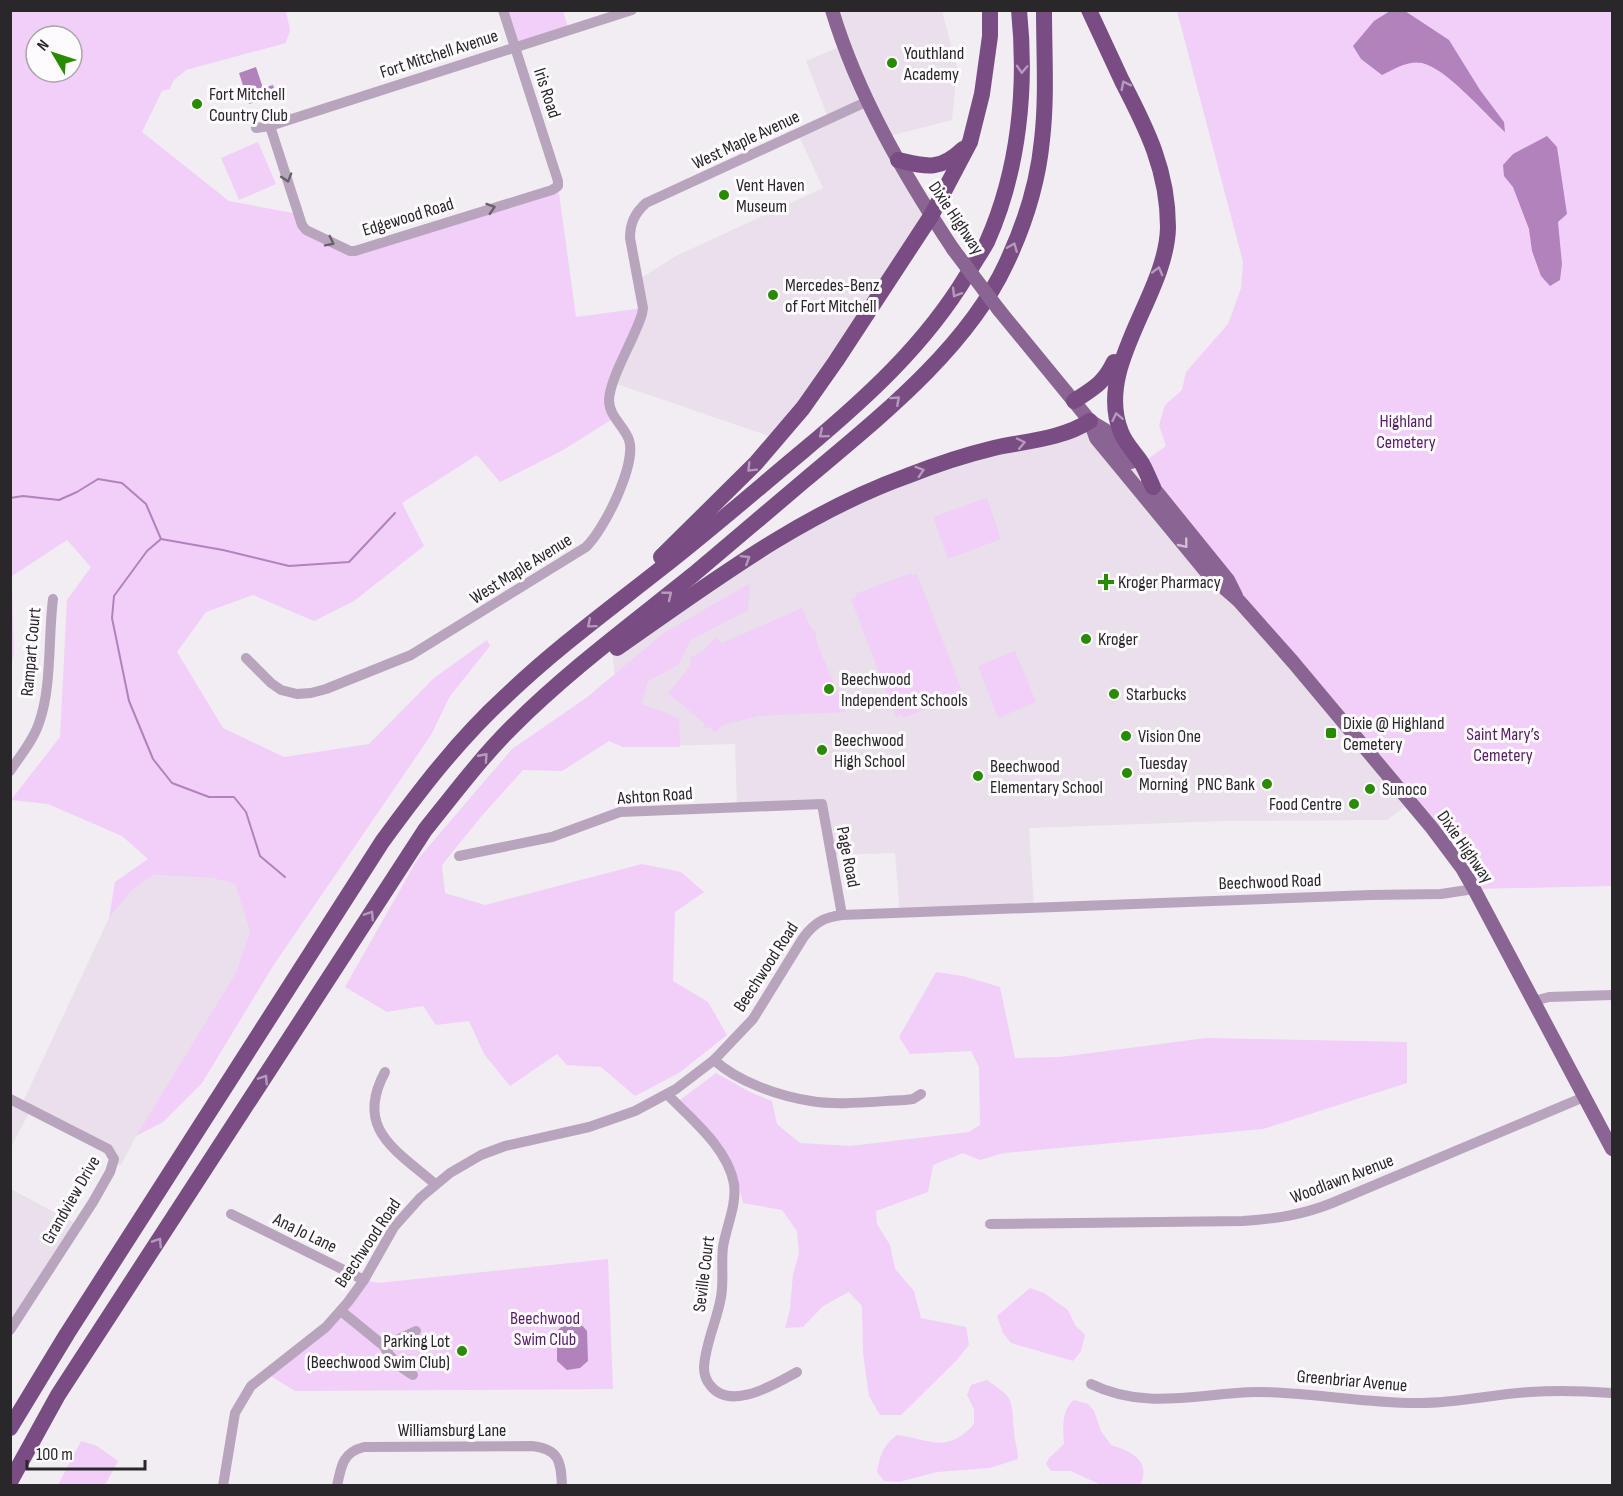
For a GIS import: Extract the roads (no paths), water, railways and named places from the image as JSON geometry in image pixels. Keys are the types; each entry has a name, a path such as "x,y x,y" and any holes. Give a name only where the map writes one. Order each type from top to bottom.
{"highway":[{"path":"609,609 778,439 836,362 931,216 970,142 982,94 990,36 990,10"},
{"path":"10,1428 67,1334 394,824 458,744 506,695 609,609 707,532 840,420 913,350 950,304 986,243 1009,176 1021,106 1022,61 1019,10"},
{"path":"10,1482 58,1395 425,830 462,782 511,728 552,689 696,572 851,441 947,350 977,312 1005,265 1034,186 1042,141 1046,87 1044,10"},
{"path":"1089,10 1150,135 1162,171 1168,229 1165,247 1152,292 1115,383 1115,403 1120,432 1142,463 1153,487"},
{"path":"898,160 922,166 939,166 951,161 970,142"},
{"path":"1074,401 1093,390 1108,375 1137,325"},
{"path":"511,728 612,651 733,568 831,508 915,473 994,448 1077,430 1090,421"},
{"path":"20,1485 55,1420 97,1350 126,1292"}],"main road":[{"name":"Dixie Highway","path":"832,10 868,101 898,160 953,249 999,310 1090,421 1096,438 1208,574 1239,601 1293,662 1432,828 1462,868 1612,1149"},
{"name":"Dixie Highway","path":"1090,421 1105,430 1153,487 1228,580 1239,601"}],"street":[{"name":"Iris Road","path":"503,10 558,186"},
{"name":"Fort Mitchell Avenue","path":"256,128 270,126 632,10"},
{"name":"West Maple Avenue","path":"246,658 281,690 297,694 326,689 411,655 586,548 605,522 631,457 630,441 614,418 609,401 614,382 643,308 630,238 630,229 635,215 646,203 868,101"},
{"name":"Edgewood Road","path":"270,126 302,225 306,230 350,251 552,190 558,186"},
{"name":"Rampart Court","path":"10,771 35,732 40,718 49,657 53,599"},
{"name":"Ashton Road","path":"459,856 552,837 620,812 822,804"},
{"name":"Page Road","path":"822,804 842,915"},
{"name":"Beechwood Road","path":"223,1485 236,1413 251,1386 316,1336 341,1311 364,1280 394,1227 415,1203 450,1173 489,1152 539,1137 597,1124 635,1110 667,1094 714,1060 753,1019 811,927 830,916 1357,895 1441,894 1474,889"},
{"path":"1534,1001 1549,997 1612,995"},
{"path":"714,1060 734,1076 812,1101 905,1100 913,1099 921,1094"},
{"path":"385,1072 374,1097 373,1114 376,1124 388,1142 435,1185"},
{"name":"Seville Court","path":"667,1094 718,1149 725,1160 734,1185 723,1250 721,1298 704,1367 707,1380 718,1393 731,1397 765,1390 797,1372"},
{"name":"Woodlawn Avenue","path":"990,1224 1243,1221 1298,1215 1332,1203 1584,1097"},
{"name":"Grandview Drive","path":"10,1099 108,1149 114,1159 110,1172 93,1202 10,1330"},
{"name":"Ana Jo Lane","path":"231,1214 364,1280"},
{"path":"341,1311 384,1346 388,1355 399,1366 413,1375"},
{"path":"384,1346 416,1331"},
{"name":"Greenbriar Avenue","path":"1091,1384 1109,1393 1147,1399 1281,1392 1357,1400 1422,1403 1454,1402 1529,1392 1569,1390 1612,1393"},
{"name":"Williamsburg Lane","path":"338,1485 342,1464 349,1454 364,1447 532,1446 543,1447 555,1455 561,1466 562,1485"}],"waterway":[{"path":"10,498 23,496 59,500 98,479 122,483 146,504 161,539"},
{"path":"161,539 223,550 289,566 349,562 395,513"},
{"path":"161,539 147,551 114,596 112,618 129,701 153,759 172,783 209,797 234,797 246,812 260,856 285,877"}],"place":[{"name":"Youthland Academy","path":"892,63"},
{"name":"Fort Mitchell Country Club","path":"197,104"},
{"name":"Vent Haven Museum","path":"724,195"},
{"name":"Mercedes-Benz of Fort Mitchell","path":"773,295"},
{"name":"Kroger Pharmacy","path":"1106,582"},
{"name":"Kroger","path":"1086,639"},
{"name":"Beechwood Independent Schools","path":"829,689"},
{"name":"Starbucks","path":"1114,694"},
{"name":"Dixie @ Highland Cemetery","path":"1331,733"},
{"name":"Vision One","path":"1126,736"},
{"name":"Beechwood High School","path":"822,750"},
{"name":"Tuesday Morning","path":"1127,773"},
{"name":"Beechwood Elementary School","path":"978,776"},
{"name":"PNC Bank","path":"1267,784"},
{"name":"Sunoco","path":"1370,789"},
{"name":"Food Centre","path":"1354,804"},
{"name":"Parking Lot (Beechwood Swim Club)","path":"462,1351"}],"park label":[{"name":"Highland Cemetery","path":"1406,431"},
{"name":"Saint Mary’s Cemetery","path":"1503,744"},
{"name":"Beechwood Swim Club","path":"545,1328"}]}
